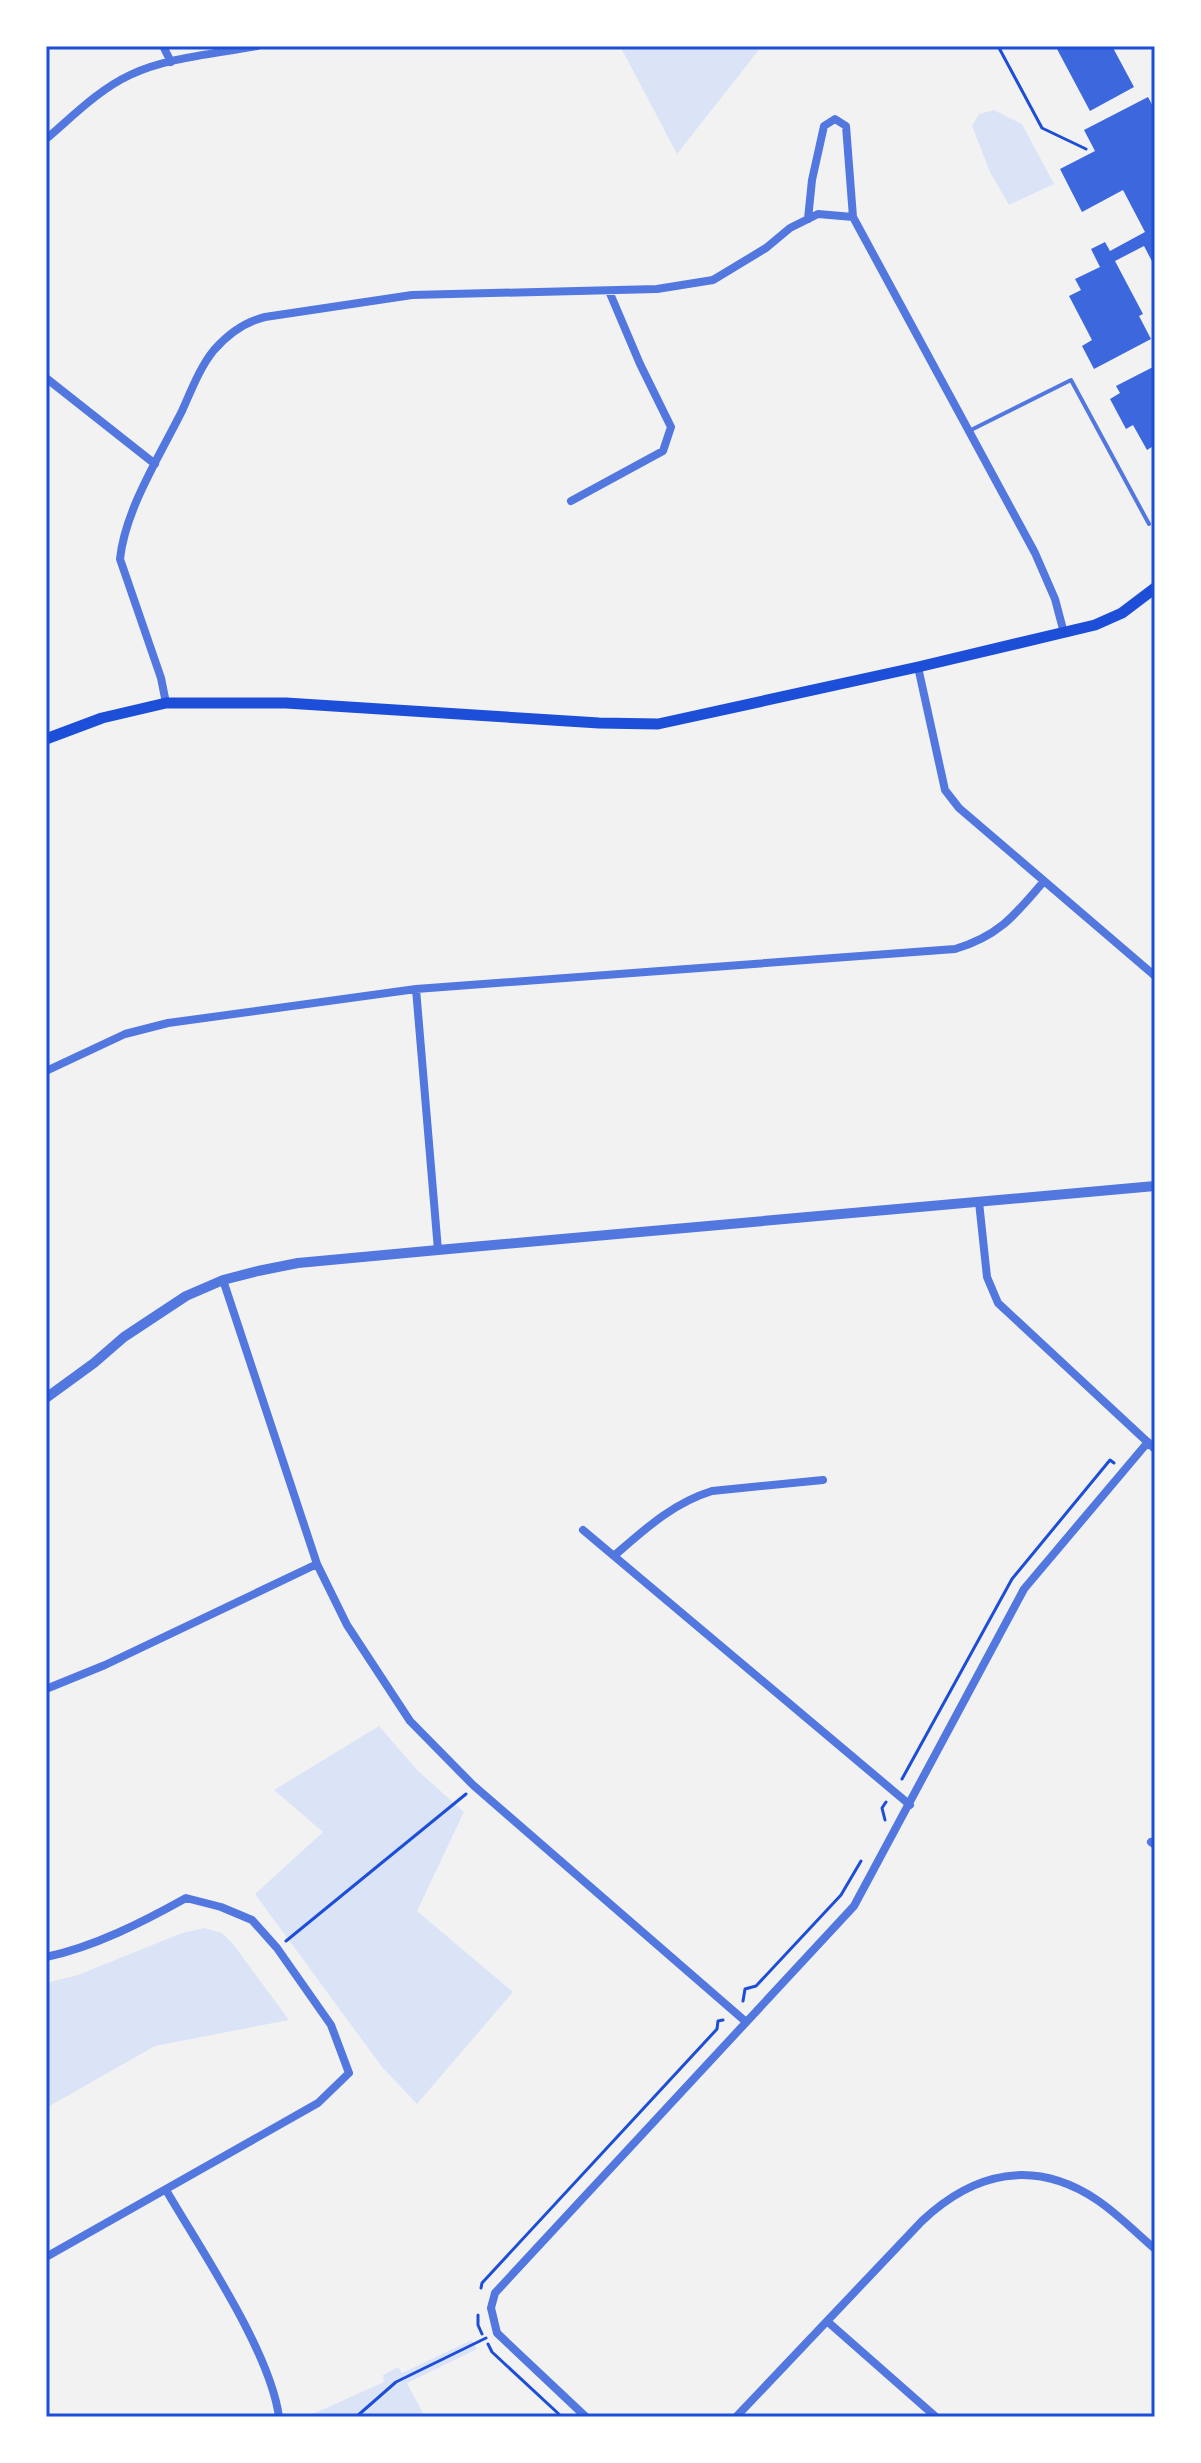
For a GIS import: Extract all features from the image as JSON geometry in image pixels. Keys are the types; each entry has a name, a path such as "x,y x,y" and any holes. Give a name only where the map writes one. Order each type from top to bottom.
{"main road":[{"path":"46,739 102,718 166,703 286,703 658,724 1064,633 1111,619 1155,588"}],"street":[{"path":"163,46 171,62"},
{"path":"46,139 100,93 132,74 171,62 257,46"},
{"path":"808,219 812,180 824,126 835,119 846,126 853,217 1035,553 1055,599 1064,633"},
{"path":"166,703 161,678 120,559 121,545 155,464 210,355 237,329 255,319 412,295 657,289 713,280 766,248 790,228 818,214 853,217"},
{"path":"571,501 663,451 671,427 609,291"},
{"path":"46,378 155,464"},
{"path":"918,667 945,790 959,808 1155,976"},
{"path":"46,1071 125,1034 168,1023 416,989 955,949 981,941 1004,925 1044,881"},
{"path":"416,989 438,1250"},
{"path":"46,1398 153,1317 186,1296 223,1280 298,1263 1155,1186"},
{"path":"979,1202 987,1277 998,1303 1155,1449"},
{"path":"223,1280 317,1564 347,1625 410,1721 473,1785 745,2021"},
{"path":"586,2417 497,2333 491,2308 495,2293 854,1906 1024,1589 1148,1442"},
{"path":"615,1555 660,1516 698,1495 823,1480"},
{"path":"583,1530 910,1805"},
{"path":"46,1689 105,1665 317,1564"},
{"path":"46,1957 63,1954 132,1925 186,1898 221,1907 252,1920 277,1948 331,2025 349,2073 318,2103 46,2257"},
{"path":"736,2417 939,2205 987,2179 1033,2175 1073,2187 1098,2200 1155,2249"},
{"path":"166,2190 242,2321 262,2363 279,2417"},
{"path":"828,2322 936,2417"}],"lane":[{"path":"969,431 1071,380 1149,524"}],"path":[{"path":"998,46 1042,128 1086,149"},
{"path":"878,1831 886,1819 882,1808 1012,1579 1110,1460 1123,1471"},
{"path":"277,1948 463,1799 473,1785"},
{"path":"480,2294 482,2283 717,2029 718,2021 745,1999 745,1989 756,1986 841,1895 863,1857"},
{"path":"478,2305 478,2325 492,2352 562,2417"},
{"path":"356,2417 396,2382 497,2333"}],"shaded area":[{"path":"620,46 762,46 677,154"},
{"path":"994,110 1022,124 1054,184 1009,205 990,172 972,126 979,114"},
{"path":"379,1726 417,1770 464,1812 417,1911 513,1992 417,2104 382,2067 255,1894 323,1832 274,1790"},
{"path":"204,1928 222,1933 233,1944 289,2020 155,2046 46,2108 46,1983 78,1975 182,1933"},
{"path":"472,2340 477,2349 407,2383 425,2417 306,2417 384,2382 383,2375 398,2367 402,2373"}],"building":[{"path":"1063,46 1112,46 1134,87 1090,111 1057,49"},
{"path":"1148,97 1155,110 1155,267 1144,246 1115,261 1143,314 1139,316 1151,339 1094,369 1082,346 1092,340 1069,296 1081,290 1075,279 1100,267 1091,249 1105,242 1110,251 1145,232 1123,190 1082,212 1060,169 1095,151 1084,130"},
{"path":"1155,366 1155,445 1147,450 1133,425 1126,429 1110,399 1120,393 1116,386"}]}
